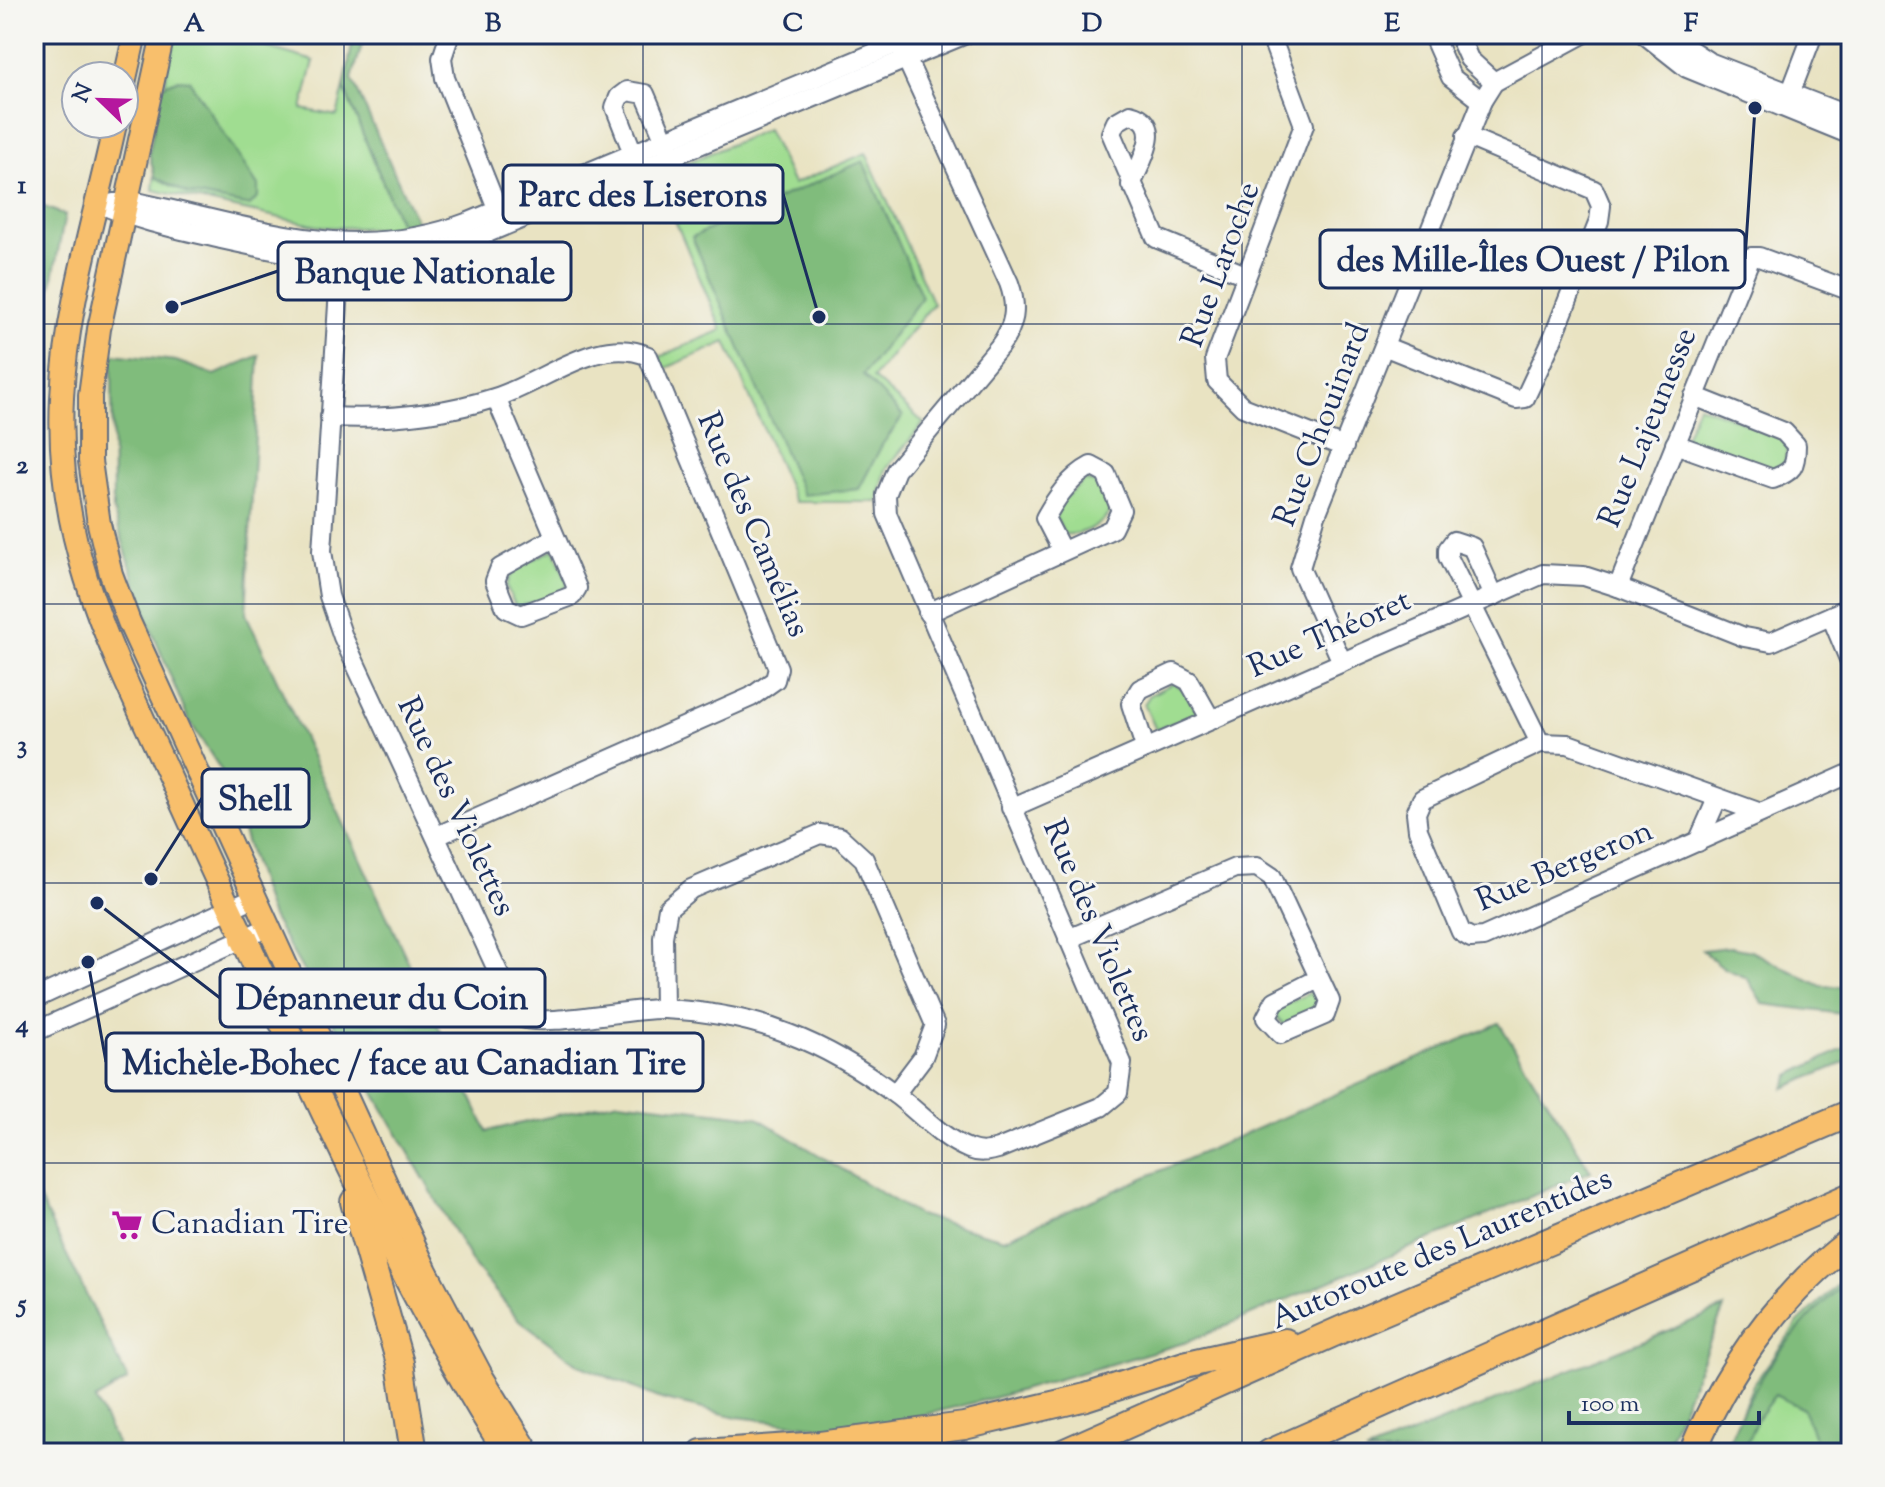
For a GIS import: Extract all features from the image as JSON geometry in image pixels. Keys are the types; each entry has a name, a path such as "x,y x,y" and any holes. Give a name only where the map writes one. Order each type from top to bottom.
{"highway":[{"path":"244,938 328,1123 439,1337 508,1453"},
{"name":"Autoroute des Laurentides","path":"1063,1453 1345,1328 1851,1113"},
{"path":"328,1123 394,1338 414,1453"},
{"path":"1270,1453 1851,1196"},
{"path":"1692,1453 1717,1398 1762,1328 1801,1284 1851,1241"},
{"path":"702,1453 872,1440 988,1421 1086,1397 1184,1365 1345,1328"}],"main road":[{"path":"129,60 135,34"},
{"path":"163,34 94,352 89,416 95,502 111,574 147,663 446,1312 529,1453"},
{"path":"112,140 69,338 62,396 65,490 85,581 105,636 244,938"},
{"path":"85,581 111,574"}],"street":[{"path":"450,34 442,58 445,78 501,218"},
{"path":"98,203 276,251 341,252 380,262 423,255 920,34"},
{"path":"900,45 966,34"},
{"name":"Rue Laroche","path":"1270,34 1304,125 1215,359 1217,381 1243,407 1344,447"},
{"path":"1432,34 1451,77 1482,101"},
{"path":"1458,34 1469,59 1494,82"},
{"name":"Rue Chouinard","path":"1342,662 1300,568 1316,515 1386,347 1482,101 1494,82 1583,34"},
{"path":"1644,34 1687,68 1787,101 1851,117"},
{"path":"1666,34 1709,62 1851,135"},
{"path":"1787,101 1813,34"},
{"name":"Rue des Violettes","path":"341,252 322,551 329,596 343,637 519,1017 533,1023 597,1013 664,1009 748,1021 790,1034 895,1094 941,1132 967,1148 982,1153 998,1149 1101,1107 1118,1093 1122,1063 889,521 886,507 889,484 901,465 1005,340 1014,322 1015,309 1009,283 900,45"},
{"path":"636,161 615,107 619,97 627,91 645,94 668,147"},
{"path":"1386,347 1516,399 1525,398 1553,338 1599,221 1601,206 1594,190 1466,136"},
{"path":"1131,185 1156,238 1245,275"},
{"name":"Rue Lajeunesse","path":"1618,587 1751,257 1759,257 1851,291"},
{"name":"Rue des Camélias","path":"330,417 425,415 496,398 604,351 631,348 648,356 778,668 775,680 751,697 437,836"},
{"path":"1675,444 1773,479 1791,472 1796,464 1796,445 1784,432 1694,396"},
{"path":"496,398 577,588 572,596 521,615 506,608 495,581 500,568 554,538"},
{"path":"928,613 1112,529 1121,510 1106,474 1091,466 1080,472 1056,498 1045,518 1062,551"},
{"path":"1494,596 1472,547 1454,541 1448,557 1540,743"},
{"name":"Rue Théoret","path":"1011,808 1543,574 1584,576 1744,637 1771,642 1851,607"},
{"path":"1831,616 1851,664"},
{"path":"1145,747 1131,704 1140,689 1174,673 1189,681 1211,720"},
{"name":"Rue Bergeron","path":"1761,813 1568,744 1540,743 1422,799 1416,813 1418,830 1461,932 1471,938 1483,937 1851,773"},
{"path":"1698,842 1717,799"},
{"path":"664,1009 663,937 668,908 691,889 820,834 840,837 864,859 935,1025 923,1057 895,1094"},
{"path":"1068,939 1235,868 1257,867 1272,877 1318,979"},
{"path":"34,999 255,897"},
{"path":"34,1032 269,927"},
{"path":"75,978 90,1007"}],"green space":[{"path":"175,34 222,34 314,61 302,109 337,116 344,88 402,229 322,227 153,190 168,60"},
{"path":"354,34 365,34 352,79 418,225 402,229 344,88"},
{"path":"179,79 189,80 258,186 258,197 250,206 188,194 155,177 149,153 162,86"},
{"path":"767,129 793,184 866,153 933,304 873,378 924,423 886,469 878,502 795,502 726,342 664,369 659,357 722,330 656,176"},
{"path":"863,161 922,297 863,375 903,416 882,445 859,489 803,495 692,237"},
{"path":"34,203 65,215 34,377"},
{"path":"112,354 176,361 215,375 259,355 246,614 487,1131 619,1101 756,1117 918,1215 1004,1239 1499,1023 1591,1171 1187,1342 997,1397 858,1431 737,1417 661,1399 579,1365 519,1320 475,1267 268,910 226,778 188,719 147,619 113,510"},
{"path":"1698,405 1779,435 1788,446 1784,465 1772,472 1684,440"},
{"path":"1085,480 1102,485 1110,510 1103,521 1091,529 1064,534 1055,517 1063,499"},
{"path":"554,549 568,584 561,595 516,607 506,587 512,570"},
{"path":"1173,683 1186,690 1197,713 1156,730 1144,704 1150,695"},
{"path":"1730,947 1751,951 1821,986 1851,987 1851,1015 1763,1004 1747,978 1724,968 1702,950"},
{"path":"1314,991 1323,1006 1284,1025 1274,1014 1280,1007"},
{"path":"1851,1045 1851,1060 1784,1088 1790,1075"},
{"path":"34,1188 128,1380 95,1400 121,1453 34,1453"},
{"path":"1851,1272 1851,1453 1724,1453 1753,1385 1798,1323"},
{"path":"1851,1277 1851,1453 1820,1453 1803,1409 1775,1395 1757,1419 1743,1453 1724,1453 1748,1400 1776,1357 1809,1317"},
{"path":"1724,1308 1663,1453 1367,1453 1367,1452"}],"place":[{"name":"des Mille-Îles Ouest / Pilon","path":"1755,108"},
{"name":"Banque Nationale","path":"172,307"},
{"name":"Parc des Liserons","path":"819,317"},
{"name":"Shell","path":"151,879"},
{"name":"Dépanneur du Coin","path":"97,903"},
{"name":"Michèle-Bohec / face au Canadian Tire","path":"88,962"},
{"name":"Canadian Tire","path":"127,1225"}]}
